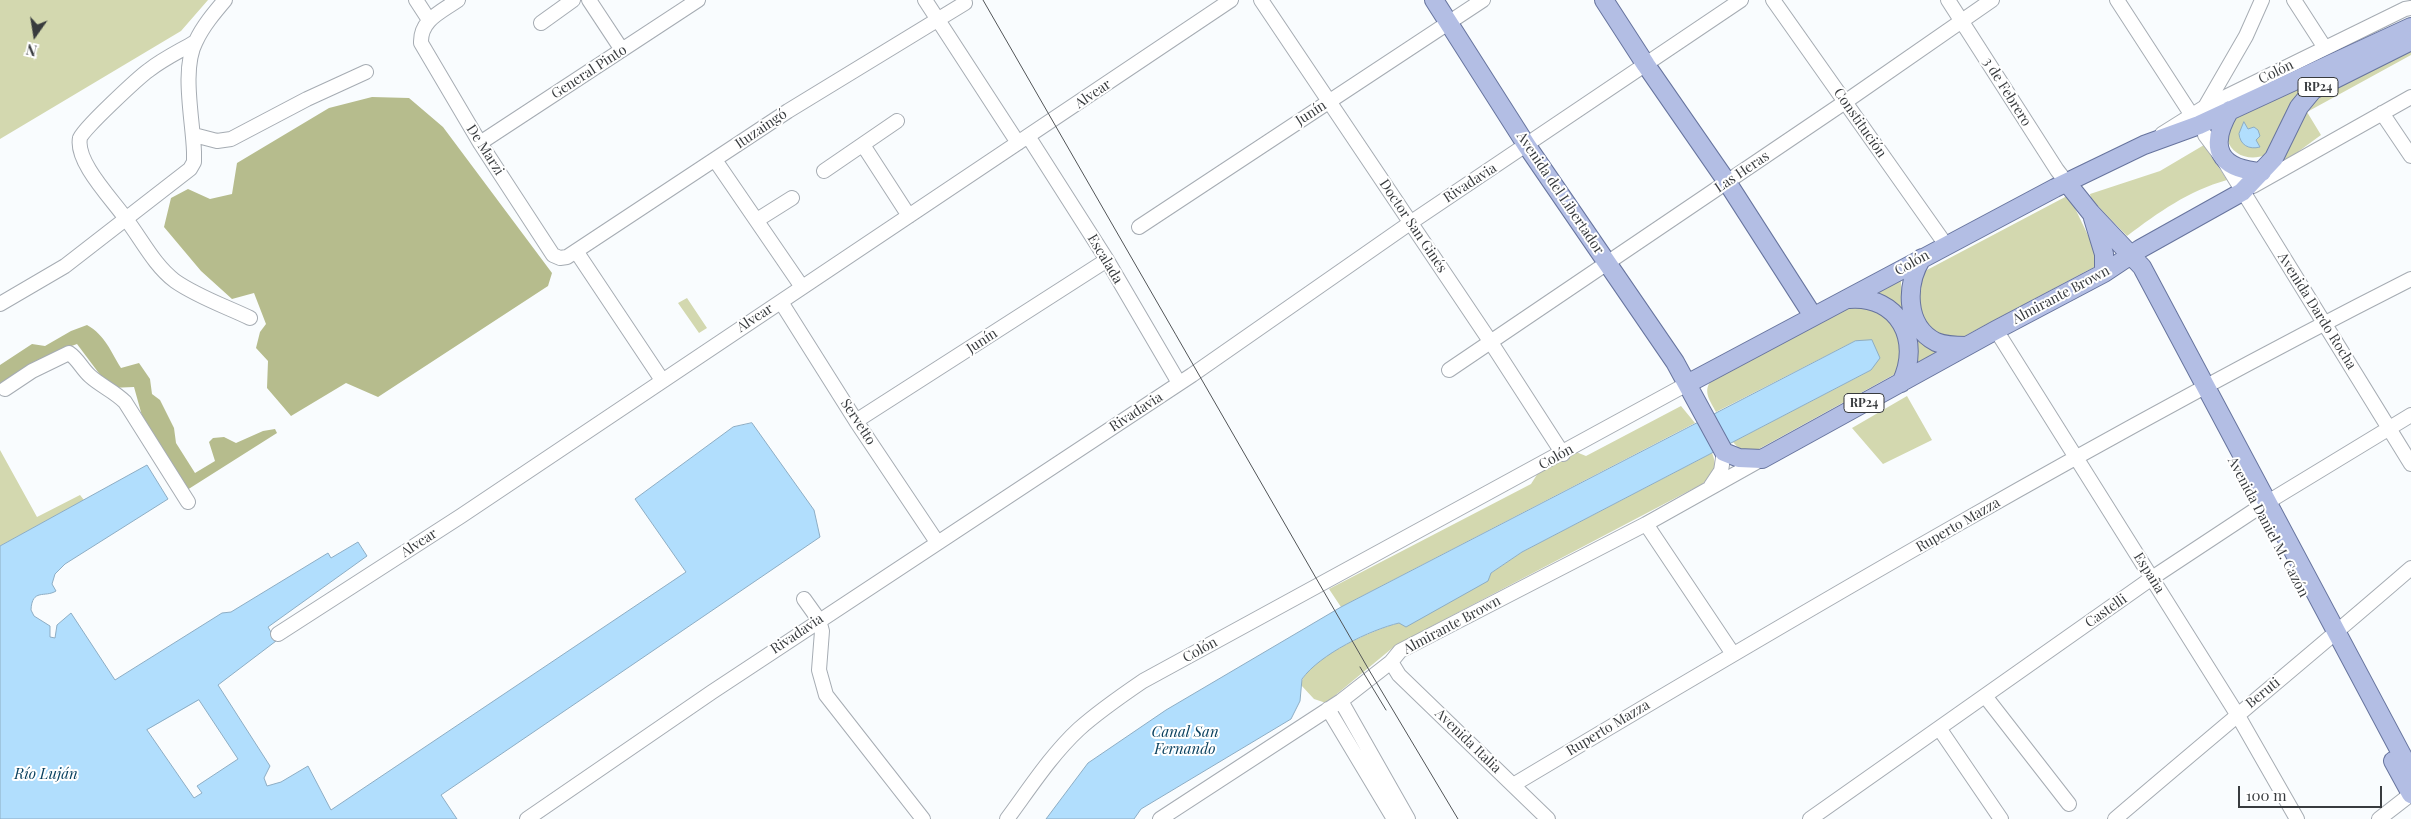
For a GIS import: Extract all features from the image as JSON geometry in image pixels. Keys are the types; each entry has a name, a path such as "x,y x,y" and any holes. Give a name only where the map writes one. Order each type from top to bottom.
{"main road":[{"name":"Avenida del Libertador","path":"1434,0 1527,146 1675,362 1724,452"},
{"path":"1604,0 1646,65 1727,182 1814,316"},
{"name":"RP24","path":"2230,110 2411,27"},
{"name":"RP24","path":"2242,192 2274,158 2299,107 2313,90 2411,41"},
{"path":"2230,110 2218,133 2219,153 2223,159 2248,171 2262,172"},
{"name":"Colón","path":"1688,384 1946,245 2067,183 2144,145 2199,125 2230,110"},
{"name":"Avenida Daniel M. Cazón","path":"2067,183 2130,258 2263,505 2411,794"},
{"name":"Almirante Brown","path":"1762,459 1996,330 2104,273 2130,258 2140,249 2242,192"},
{"path":"2091,213 2104,254 2104,273"},
{"path":"1922,258 1913,274 1910,295 1917,323 1936,342 1967,346"},
{"name":"RP24","path":"1848,299 1862,298 1881,303 1900,322 1910,353 1908,368 1901,383"},
{"path":"1724,452 1739,458 1762,459"},
{"name":"Avenida Daniel M. Cazón","path":"2332,637 2411,772"}],"street":[{"path":"0,304 65,266 190,169 194,162 194,135 189,70 195,42 206,24 225,0"},
{"path":"416,0 429,20 458,0"},
{"path":"541,23 573,0"},
{"path":"589,0 622,50"},
{"name":"General Pinto","path":"480,144 698,0"},
{"name":"Escalada","path":"925,0 1107,260 1179,383"},
{"name":"Alvear","path":"278,634 461,516 1231,0"},
{"name":"Doctor San Ginés","path":"1261,0 1490,341 1563,454"},
{"name":"Junín","path":"1139,226 1483,0"},
{"name":"Rivadavia","path":"527,819 819,620 1179,383 1410,223 1527,146 1741,0"},
{"name":"Constitución","path":"1773,0 1946,245"},
{"name":"3 de Febrero","path":"1948,0 2067,183"},
{"name":"Las Heras","path":"1449,370 1845,102 1992,0"},
{"path":"2116,0 2191,114"},
{"path":"2204,107 2246,36 2262,0"},
{"path":"2294,0 2325,48"},
{"name":"Ituzaingó","path":"560,258 576,251 788,111 965,3"},
{"name":"Colón","path":"2144,145 2204,107 2405,9 2411,8"},
{"name":"De Marzi","path":"429,20 421,34 421,43 480,144 553,255 560,258"},
{"path":"195,42 149,70 81,134 80,146 82,156 100,186 126,218 157,263 174,280 197,294 250,318"},
{"path":"194,135 217,142 231,139 307,98 366,72"},
{"name":"Almirante Brown","path":"2242,192 2411,97"},
{"path":"2382,113 2411,156"},
{"path":"824,171 897,121"},
{"name":"Avenida Dardo Rocha","path":"2205,135 2223,159 2411,464"},
{"path":"863,145 909,216"},
{"path":"715,160 802,287"},
{"path":"2262,172 2282,170"},
{"path":"757,220 792,198"},
{"path":"576,251 662,380"},
{"name":"Junín","path":"856,421 1107,260"},
{"name":"Ruperto Mazza","path":"1513,785 1732,654 2076,457 2200,388 2411,279"},
{"name":"Servetto","path":"781,302 856,421 937,542"},
{"name":"España","path":"1996,330 2236,714 2297,819"},
{"path":"5,389 32,371 69,353 76,358 88,375 103,387 116,393 125,402 188,502"},
{"name":"Colón","path":"1007,819 1056,754 1078,730 1143,681 1563,454 1688,384"},
{"name":"Castelli","path":"1810,819 2152,578 2263,505 2411,415"},
{"path":"1709,489 1721,471 1724,452"},
{"name":"Almirante Brown","path":"1160,819 1341,701 1391,662 1400,651 1646,524 1762,459"},
{"path":"1646,524 1732,654"},
{"name":"Beruti","path":"2115,819 2236,714 2332,637 2411,568"},
{"path":"804,599 819,620 822,631 819,670 826,695 923,819"},
{"name":"Avenida Italia","path":"1391,662 1399,675 1548,819"},
{"path":"1985,696 2069,804"},
{"path":"1341,701 1408,819"},
{"path":"1328,709 1394,819"},
{"path":"1939,728 2001,819"},
{"path":"2379,819 2411,794"}],"green space":[{"path":"0,0 208,0 181,31 0,139"},
{"path":"2411,47 2411,55 2307,112 2321,135 2280,165 2299,124 2313,100"},
{"path":"2329,73 2266,155 2260,157 2242,156 2229,145 2227,139 2235,114"},
{"path":"372,97 409,98 443,127 552,273 548,286 378,397 346,383 291,416 267,388 268,361 256,348 260,332 266,324 254,293 232,299 201,271 164,227 171,198 188,189 210,199 232,194 237,163 329,108"},
{"path":"2204,145 2227,180 2187,196 2127,236 2091,199 2090,194 2160,171"},
{"path":"2067,196 2072,202 2097,254 2094,267 1959,339 1943,337 1930,327 1920,313 1916,297 1925,271"},
{"path":"1901,280 1907,309 1917,329 1937,352 1918,362 1914,342 1905,323 1893,306 1877,292"},
{"path":"687,298 707,328 699,333 678,303"},
{"path":"1851,307 1878,309 1895,325 1904,349 1895,374 1757,450 1747,451 1738,447 1733,442 1871,370 1855,341 1716,412 1707,390 1710,382"},
{"path":"87,325 103,339 121,368 139,363 150,379 152,394 160,400 174,428 176,443 195,473 215,461 209,442 213,438 224,437 236,443 263,431 275,429 277,433 187,490 152,432 144,423 134,387 110,388 77,344 66,348 0,389 0,365 32,344 45,346 71,331"},
{"path":"1907,396 1932,440 1883,464 1852,428"},
{"path":"1681,406 1695,423 1341,607 1329,589 1531,484 1538,473 1576,452 1586,456"},
{"path":"0,450 37,517 80,495 84,500 0,546"},
{"path":"1712,453 1715,462 1713,470 1709,478 1702,484 1396,645 1326,703 1314,699 1301,685 1305,675 1315,665 1342,646 1399,623 1491,573 1522,552"}],"water":[{"path":"2244,122 2248,129 2254,127 2258,130 2260,136 2256,140 2260,147 2249,147 2241,141 2239,134"},
{"name":"Canal San Fernando","path":"1872,340 1880,358 1871,370 1522,552 1491,573 1488,581 1406,627 1399,623 1387,626 1360,637 1333,652 1310,670 1302,679 1300,701 1291,719 1141,809 1134,819 1046,819 1088,763 1166,710 1341,607 1855,341"},
{"name":"Río Luján","path":"752,423 814,510 820,537 441,795 457,819 0,819 0,546 147,465 168,499 65,564 55,574 52,584 56,591 36,596 34,599 31,610 34,616 50,626 50,637 55,638 57,625 71,613 115,680 222,613 231,612 328,553 331,558 358,542 367,556 268,627 276,641 218,685 270,766 264,778 267,786 281,782 308,766 331,810 686,572 635,499 733,427","holes":["199,700 238,759 197,786 202,793 194,798 147,730"]}],"tram line":[{"path":"983,0 1369,670 1458,819"},
{"path":"1360,667 1386,710"}]}
